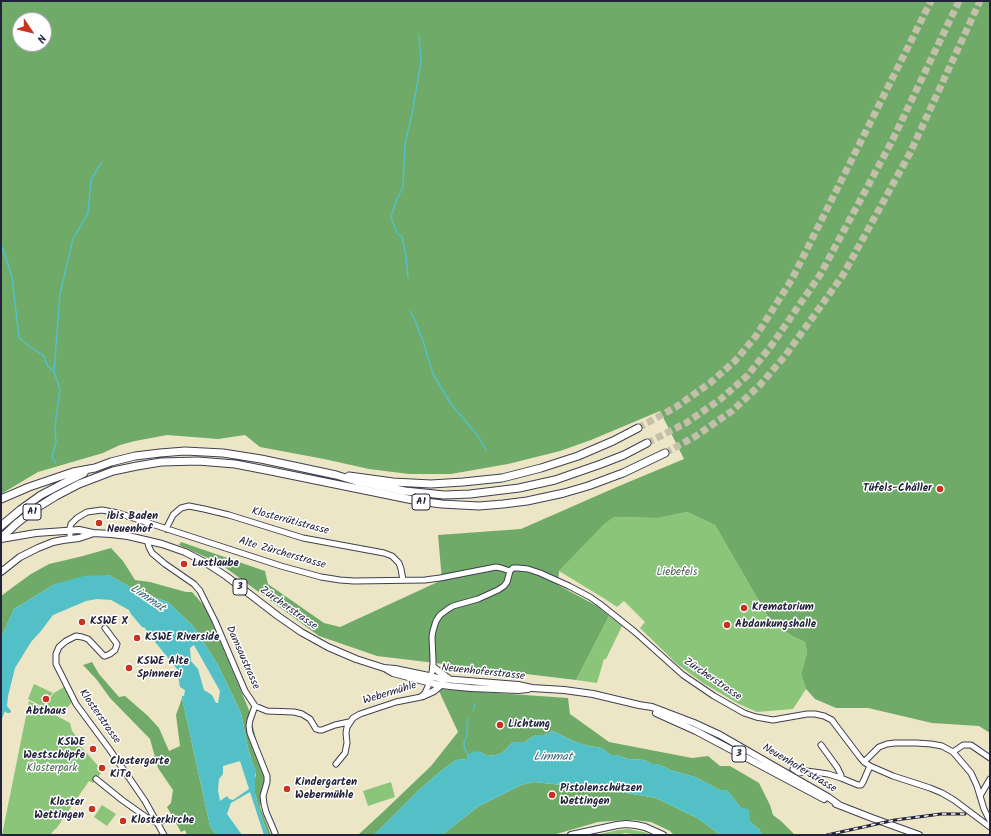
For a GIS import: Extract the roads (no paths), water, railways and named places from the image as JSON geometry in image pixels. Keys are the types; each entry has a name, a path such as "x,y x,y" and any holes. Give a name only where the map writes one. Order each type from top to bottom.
{"highway":[{"name":"A1","path":"336,475 418,484 489,480 529,472 566,461 602,446 638,428"},
{"name":"A1","path":"1,526 20,510 48,491 95,468 123,459 148,454 172,452 223,453 336,475 392,489 444,495 489,492 531,485 590,469 613,460 647,443"},
{"name":"A1","path":"1,538 35,509 67,490 96,477 125,468 161,462 198,461 228,463 265,469 418,501 454,505 490,505 527,501 576,490 623,473 665,453"},
{"path":"1,499 73,472 95,468"}],"main road":[{"name":"3","path":"1,538 70,530 93,533"},
{"name":"3","path":"1,572 30,552 53,542 79,538 93,533"},
{"name":"Zürcherstrasse","path":"93,533 111,534 147,540 179,550 206,563 231,580 283,620 316,641 342,654 369,664 395,669 430,680"},
{"path":"433,667 451,680"},
{"name":"Neuenhoferstrasse","path":"430,680 451,680 564,690 593,694 652,707 720,735 828,797 838,805 919,835"},
{"name":"Neuenhoferstrasse","path":"430,680 441,684 460,687 518,690 532,688"},
{"path":"423,696 441,684"},
{"path":"571,835 626,824 645,827 662,835"}],"street":[{"name":"Klosterrütistrasse","path":"166,528 173,515 181,508 189,506 212,510 303,538 388,554 399,563 403,580"},
{"name":"Alte Zürcherstrasse","path":"70,530 73,521 82,514 94,510 102,510 118,513 166,528 281,566 315,576 340,580 425,580 496,567 510,571"},
{"path":"70,530 70,539"},
{"name":"Damsaustrasse","path":"147,540 152,553 194,584 200,591 215,621 245,691 255,706 267,711 294,712 302,714 310,719 316,729 319,730 349,722"},
{"name":"Zürcherstrasse","path":"510,571 513,568 518,568 528,569 540,573 570,586 600,604 683,674 714,696 744,713 772,720 807,714 824,716 832,720 859,756 870,766 893,776 942,793 990,824"},
{"name":"Webermühle","path":"349,722 360,714 396,702 423,696 428,687 433,667 432,634 435,624 440,616 453,606 478,599 498,590 507,582 510,571"},
{"name":"Klosterstrasse","path":"105,628 117,644 115,650 110,654 104,656 88,639 76,636 66,641 59,647 56,654 56,664 76,704 104,741 159,822 164,835"},
{"path":"255,706 250,720 250,733 267,776 263,796 264,804 275,833"},
{"path":"336,764 345,753 348,743 346,733 349,722"},
{"path":"864,762 879,747 887,744 931,744 942,746 953,752 971,773 990,824"},
{"path":"821,745 841,775 841,778"},
{"path":"953,752 963,745 972,745 990,758"},
{"path":"793,770 799,773 814,772 841,778 861,785 870,766"},
{"path":"96,779 146,817 159,822"},
{"path":"980,796 990,779"}],"water":[{"name":"Limmat","path":"109,575 137,591 168,602 194,627 218,665 241,713 248,748 253,765 256,768 255,793 268,835 264,835 250,792 231,803 227,814 242,835 216,835 210,826 182,698 185,690 180,687 177,669 129,610 111,600 97,599 86,601 53,615 31,642 15,668 7,706 11,711 10,713 7,713 5,711 1,721 1,638 14,609 55,584 84,576","holes":["194,645 220,691 218,703 216,703 212,695 204,690 198,669 191,661 190,648","240,761 249,789 233,800 229,799 227,796 220,801 218,790 219,779 223,774 223,766"]},
{"name":"Limmat","path":"553,731 573,741 602,748 611,755 617,755 628,759 644,760 670,770 695,777 720,790 727,790 741,808 749,809 750,822 759,829 762,835 720,835 699,819 656,798 609,790 534,782 521,785 479,806 442,835 374,835 419,790 456,760 467,759 467,754 470,754 473,751 480,752 487,756 496,755 502,753 513,742 524,742 536,735 544,735"}],"waterway":[{"path":"408,278 402,237 397,233 391,217 403,187 405,144 421,62 419,35"},
{"path":"56,463 52,457 56,442 55,427 60,389 54,372 60,294 73,239 88,213 91,180 101,163"},
{"path":"1,244 12,277 19,338 44,356 47,365 54,372"},
{"path":"410,311 423,341 433,374 451,404 478,436 486,450"},
{"path":"473,711 475,704"},
{"path":"468,718 467,736 464,745 465,750 469,755"}],"tunnel":[{"path":"638,428 676,407 710,383 735,361 756,336 792,279 931,1"},
{"path":"647,443 686,423 722,398 748,375 771,346 820,275 892,141 959,1"},
{"path":"665,453 696,436 732,411 760,385 785,356 843,275 910,153 980,1"}],"railway":[{"path":"827,835 895,820 941,814 965,814"}],"place":[{"name":"Tüfels-Chäller","path":"940,489"},
{"name":"ibis Baden Neuenhof","path":"99,523"},
{"name":"Lustlaube","path":"184,564"},
{"name":"Krematorium","path":"744,608"},
{"name":"KSWE X","path":"82,622"},
{"name":"Abdankungshalle","path":"727,625"},
{"name":"KSWE Riverside","path":"137,638"},
{"name":"KSWE Alte Spinnerei","path":"129,668"},
{"name":"Abthaus","path":"46,699"},
{"name":"Lichtung","path":"500,725"},
{"name":"KSWE Westschöpfe","path":"93,749"},
{"name":"Clostergarte KiTa","path":"102,768"},
{"name":"Kindergarten Webermühle","path":"287,789"},
{"name":"Pistolenschützen Wettingen","path":"552,795"},
{"name":"Kloster Wettingen","path":"92,809"},
{"name":"Klosterkirche","path":"123,821"}],"park label":[{"name":"Liebefels","path":"677,573"},
{"name":"Klosterpark","path":"52,769"}]}
